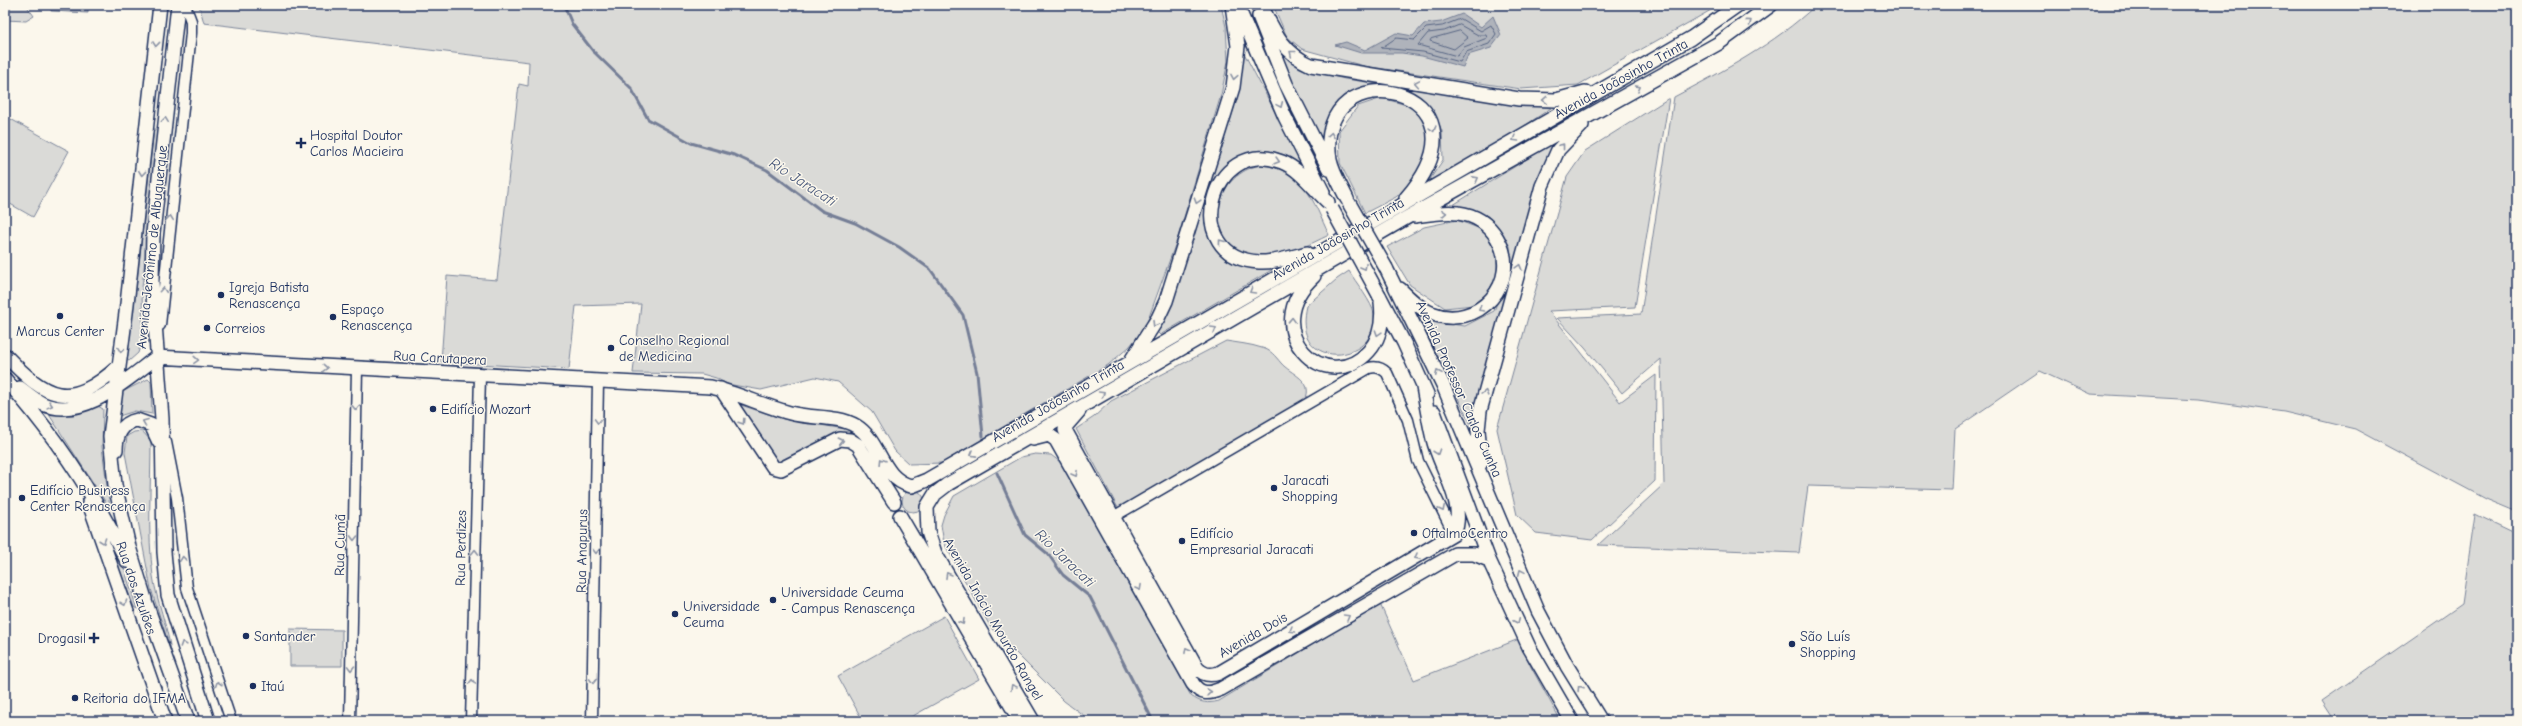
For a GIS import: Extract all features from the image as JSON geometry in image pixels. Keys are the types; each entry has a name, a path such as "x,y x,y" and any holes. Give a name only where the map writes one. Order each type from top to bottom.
{"main road":[{"name":"Avenida Jerônimo de Albuquerque","path":"145,599 129,547 112,471 110,436 160,5"},
{"name":"Avenida Jerônimo de Albuquerque","path":"157,357 151,256 178,5"},
{"path":"1128,364 1155,324 1166,301 1233,87 1238,46 1232,5"},
{"path":"1237,5 1285,117 1330,205 1379,295 1424,387 1489,560 1529,647 1572,721"},
{"name":"Avenida Professor Carlos Cunha","path":"1255,5 1286,84 1305,124 1388,272 1443,385 1538,611 1567,666 1601,721"},
{"path":"1261,5 1277,36 1286,49 1302,61 1321,68 1535,101 1564,99 1610,84"},
{"name":"Avenida Joãosinho Trinta","path":"911,486 920,484 1006,436 1322,249 1691,38 1738,5"},
{"name":"Avenida Joãosinho Trinta","path":"927,507 941,489 1020,442 1406,218 1719,43 1771,5"},
{"path":"1348,201 1330,160 1330,139 1336,117 1343,108 1359,95 1370,91 1396,92 1410,99 1424,110 1431,124 1435,137 1431,162 1417,185 1399,206"},
{"path":"1485,487 1479,450 1480,411 1542,186 1558,150 1575,131 1604,107"},
{"path":"1322,249 1271,262 1244,260 1229,251 1214,231 1210,218 1211,204 1215,190 1230,171 1248,161 1270,159 1290,166 1330,205"},
{"path":"1388,272 1404,292 1423,308 1439,316 1453,317 1467,315 1485,307 1494,297 1504,275 1506,262 1502,246 1490,228 1477,218 1452,212 1406,218"},
{"path":"1337,258 1306,284 1293,306 1291,321 1292,332 1299,347 1306,356 1325,364 1342,366 1355,362 1365,355 1374,344 1380,332 1382,317 1379,295"},
{"path":"5,355 38,387 56,393 74,393 94,387 119,366"},
{"path":"5,378 36,400 60,407 86,403 116,387 157,357"},
{"path":"157,357 162,419 164,552"},
{"name":"Rua Carutapera","path":"157,357 357,370 721,389"},
{"path":"5,378 58,443 109,525 145,599 188,721"},
{"path":"1424,387 1433,438 1453,495 1458,520 1454,534"},
{"path":"721,389 790,413 845,422 857,427 868,438 891,475 899,481 924,493 927,507 922,515 914,520 900,516 896,511 894,502 858,445 846,439 840,440 781,469 773,467 721,389"},
{"name":"Avenida Dois","path":"1085,404 1066,426 1065,430 1197,668 1203,673 1211,675 1219,673 1454,534"},
{"path":"145,599 116,454 119,434 126,424 137,420 151,424 158,440 164,552 171,609 208,721"},
{"path":"1020,442 1046,436 1056,440 1198,691 1209,693 1220,689 1456,554 1474,554 1489,560"},
{"name":"Rua dos Azulões","path":"73,466 100,535 165,721"},
{"path":"894,502 898,492 911,486"},
{"path":"1453,495 1469,510"},
{"name":"Avenida Inácio Mourão Rangel","path":"927,507 928,532 935,553 1033,721"},
{"name":"Avenida Inácio Mourão Rangel","path":"900,516 1020,721"},
{"path":"1310,620 1318,634"},
{"path":"178,694 180,721"}],"street":[{"name":"Avenida Jerônimo de Albuquerque","path":"157,357 191,33 191,21 185,5"},
{"path":"1113,517 1372,367 1382,369 1387,373 1408,420 1418,461 1454,534"},
{"name":"Rua Cumã","path":"350,721 357,370"},
{"name":"Rua Perdizes","path":"471,721 480,376"},
{"name":"Rua Anapurus","path":"592,721 598,382"},
{"path":"162,419 177,498 187,588 231,721"}],"shaded area":[{"path":"5,5 26,5 34,16 26,21 5,20"},
{"path":"199,5 1221,5 1226,27 1228,61 1221,95 1178,237 1145,328 1129,347 1108,365 942,463 909,464 895,451 872,412 838,382 815,377 761,390 727,384 716,378 702,374 633,373 641,304 576,306 569,369 441,362 447,276 497,280 519,84 528,86 529,62 204,23"},
{"path":"1273,5 1717,5 1711,10 1578,85 1521,89 1364,66 1302,49 1287,37"},
{"path":"1816,5 2517,5 2517,512 2486,499 2355,429 2284,412 2198,400 2090,394 2040,371 1955,429 1952,490 1808,486 1799,553 1598,545 1664,484 1661,359 1622,393 1585,348 1557,318 1641,314 1674,97 1730,67 1766,45"},
{"path":"1276,44 1306,70 1345,79 1551,108 1517,131 1428,182 1443,160 1442,131 1431,107 1413,94 1394,87 1363,88 1338,106 1324,141 1309,119 1278,54"},
{"path":"1244,53 1303,165 1289,157 1277,153 1266,151 1257,152 1248,155 1231,166 1215,181 1220,250 1232,260 1245,266 1252,268 1275,268 1160,335 1157,332 1170,309 1234,108"},
{"path":"1382,98 1410,106 1427,123 1430,152 1419,177 1396,197 1365,213 1340,163 1339,131 1358,106"},
{"path":"1669,98 1635,307 1549,311 1620,402 1656,375 1655,481 1592,540 1536,533 1517,515 1497,429 1567,177 1585,151"},
{"path":"5,116 69,151 33,217 5,201"},
{"path":"154,129 159,129 142,288 143,337 138,353 129,361 126,359 135,299"},
{"path":"1567,134 1495,339 1472,427 1415,309 1438,322 1465,326 1494,311 1511,265 1510,246 1488,216 1453,205"},
{"path":"1260,165 1275,167 1287,172 1305,188 1318,210 1329,235 1289,253 1265,258 1250,255 1234,248 1223,237 1218,224 1218,210 1222,195 1231,182 1243,172"},
{"path":"1457,220 1486,231 1497,255 1497,276 1488,292 1473,305 1445,308 1410,285 1387,247 1424,227"},
{"path":"1349,271 1373,310 1372,331 1364,344 1351,352 1336,354 1322,351 1311,343 1305,328 1306,306 1337,279"},
{"path":"1226,341 1265,349 1270,352 1285,367 1304,382 1307,387 1305,400 1118,508 1076,429 1094,417 1111,401"},
{"path":"148,379 151,382 152,414 135,411 119,416 122,392"},
{"path":"738,404 783,419 850,431 849,434 777,464"},
{"path":"98,406 103,409 102,447 110,509 48,413 74,415"},
{"path":"142,431 151,441 150,543 153,576 171,651 151,589 125,453 127,436 134,432"},
{"path":"1035,454 1051,455 1064,465 1191,696 1198,700 1208,703 1219,701 1380,604 1414,680 1519,639 1531,667 1561,721 1091,721 1064,701 991,628 944,543 941,525 944,515 954,496 1021,457"},
{"path":"913,490 921,493 924,501 921,509 913,512 905,509 902,501 905,493"},
{"path":"2475,514 2517,534 2517,721 2335,721 2322,701 2462,604"},
{"path":"111,546 123,565 137,609 134,607 122,576 118,578"},
{"path":"944,616 979,679 904,721 863,721 838,676"},
{"path":"290,629 342,630 342,666 290,666"}],"water":[{"path":"51,5 88,5 88,13 51,11"},
{"path":"1462,14 1481,27 1493,16 1501,35 1491,48 1468,55 1463,67 1422,56 1402,53 1361,53 1335,45 1346,42 1365,50 1396,33 1413,36 1424,24 1441,22"}],"waterway":[{"name":"Rio Jaracati","path":"564,5 572,24 593,51 631,88 648,119 691,143 734,155 767,170 822,211 855,223 899,247 930,269 963,315 977,373 983,436"},
{"name":"Rio Jaracati","path":"997,473 1025,535 1048,554 1063,575 1090,597 1153,721"}],"place":[{"name":"Hospital Doutor Carlos Macieira","path":"301,143"},
{"name":"Igreja Batista Renascença","path":"221,295"},
{"name":"Marcus Center","path":"60,316"},
{"name":"Espaço Renascença","path":"333,317"},
{"name":"Correios","path":"207,328"},
{"name":"Conselho Regional de Medicina","path":"611,348"},
{"name":"Edifício Mozart","path":"433,409"},
{"name":"Jaracati Shopping","path":"1274,488"},
{"name":"Edifício Business Center Renascença","path":"22,498"},
{"name":"OftalmoCentro","path":"1414,533"},
{"name":"Edifício Empresarial Jaracati","path":"1182,541"},
{"name":"Universidade Ceuma - Campus Renascença","path":"773,600"},
{"name":"Universidade Ceuma","path":"675,614"},
{"name":"Santander","path":"246,636"},
{"name":"Drogasil","path":"94,638"},
{"name":"São Luís Shopping","path":"1792,644"},
{"name":"Itaú","path":"253,686"},
{"name":"Reitoria do IFMA","path":"75,698"}]}
